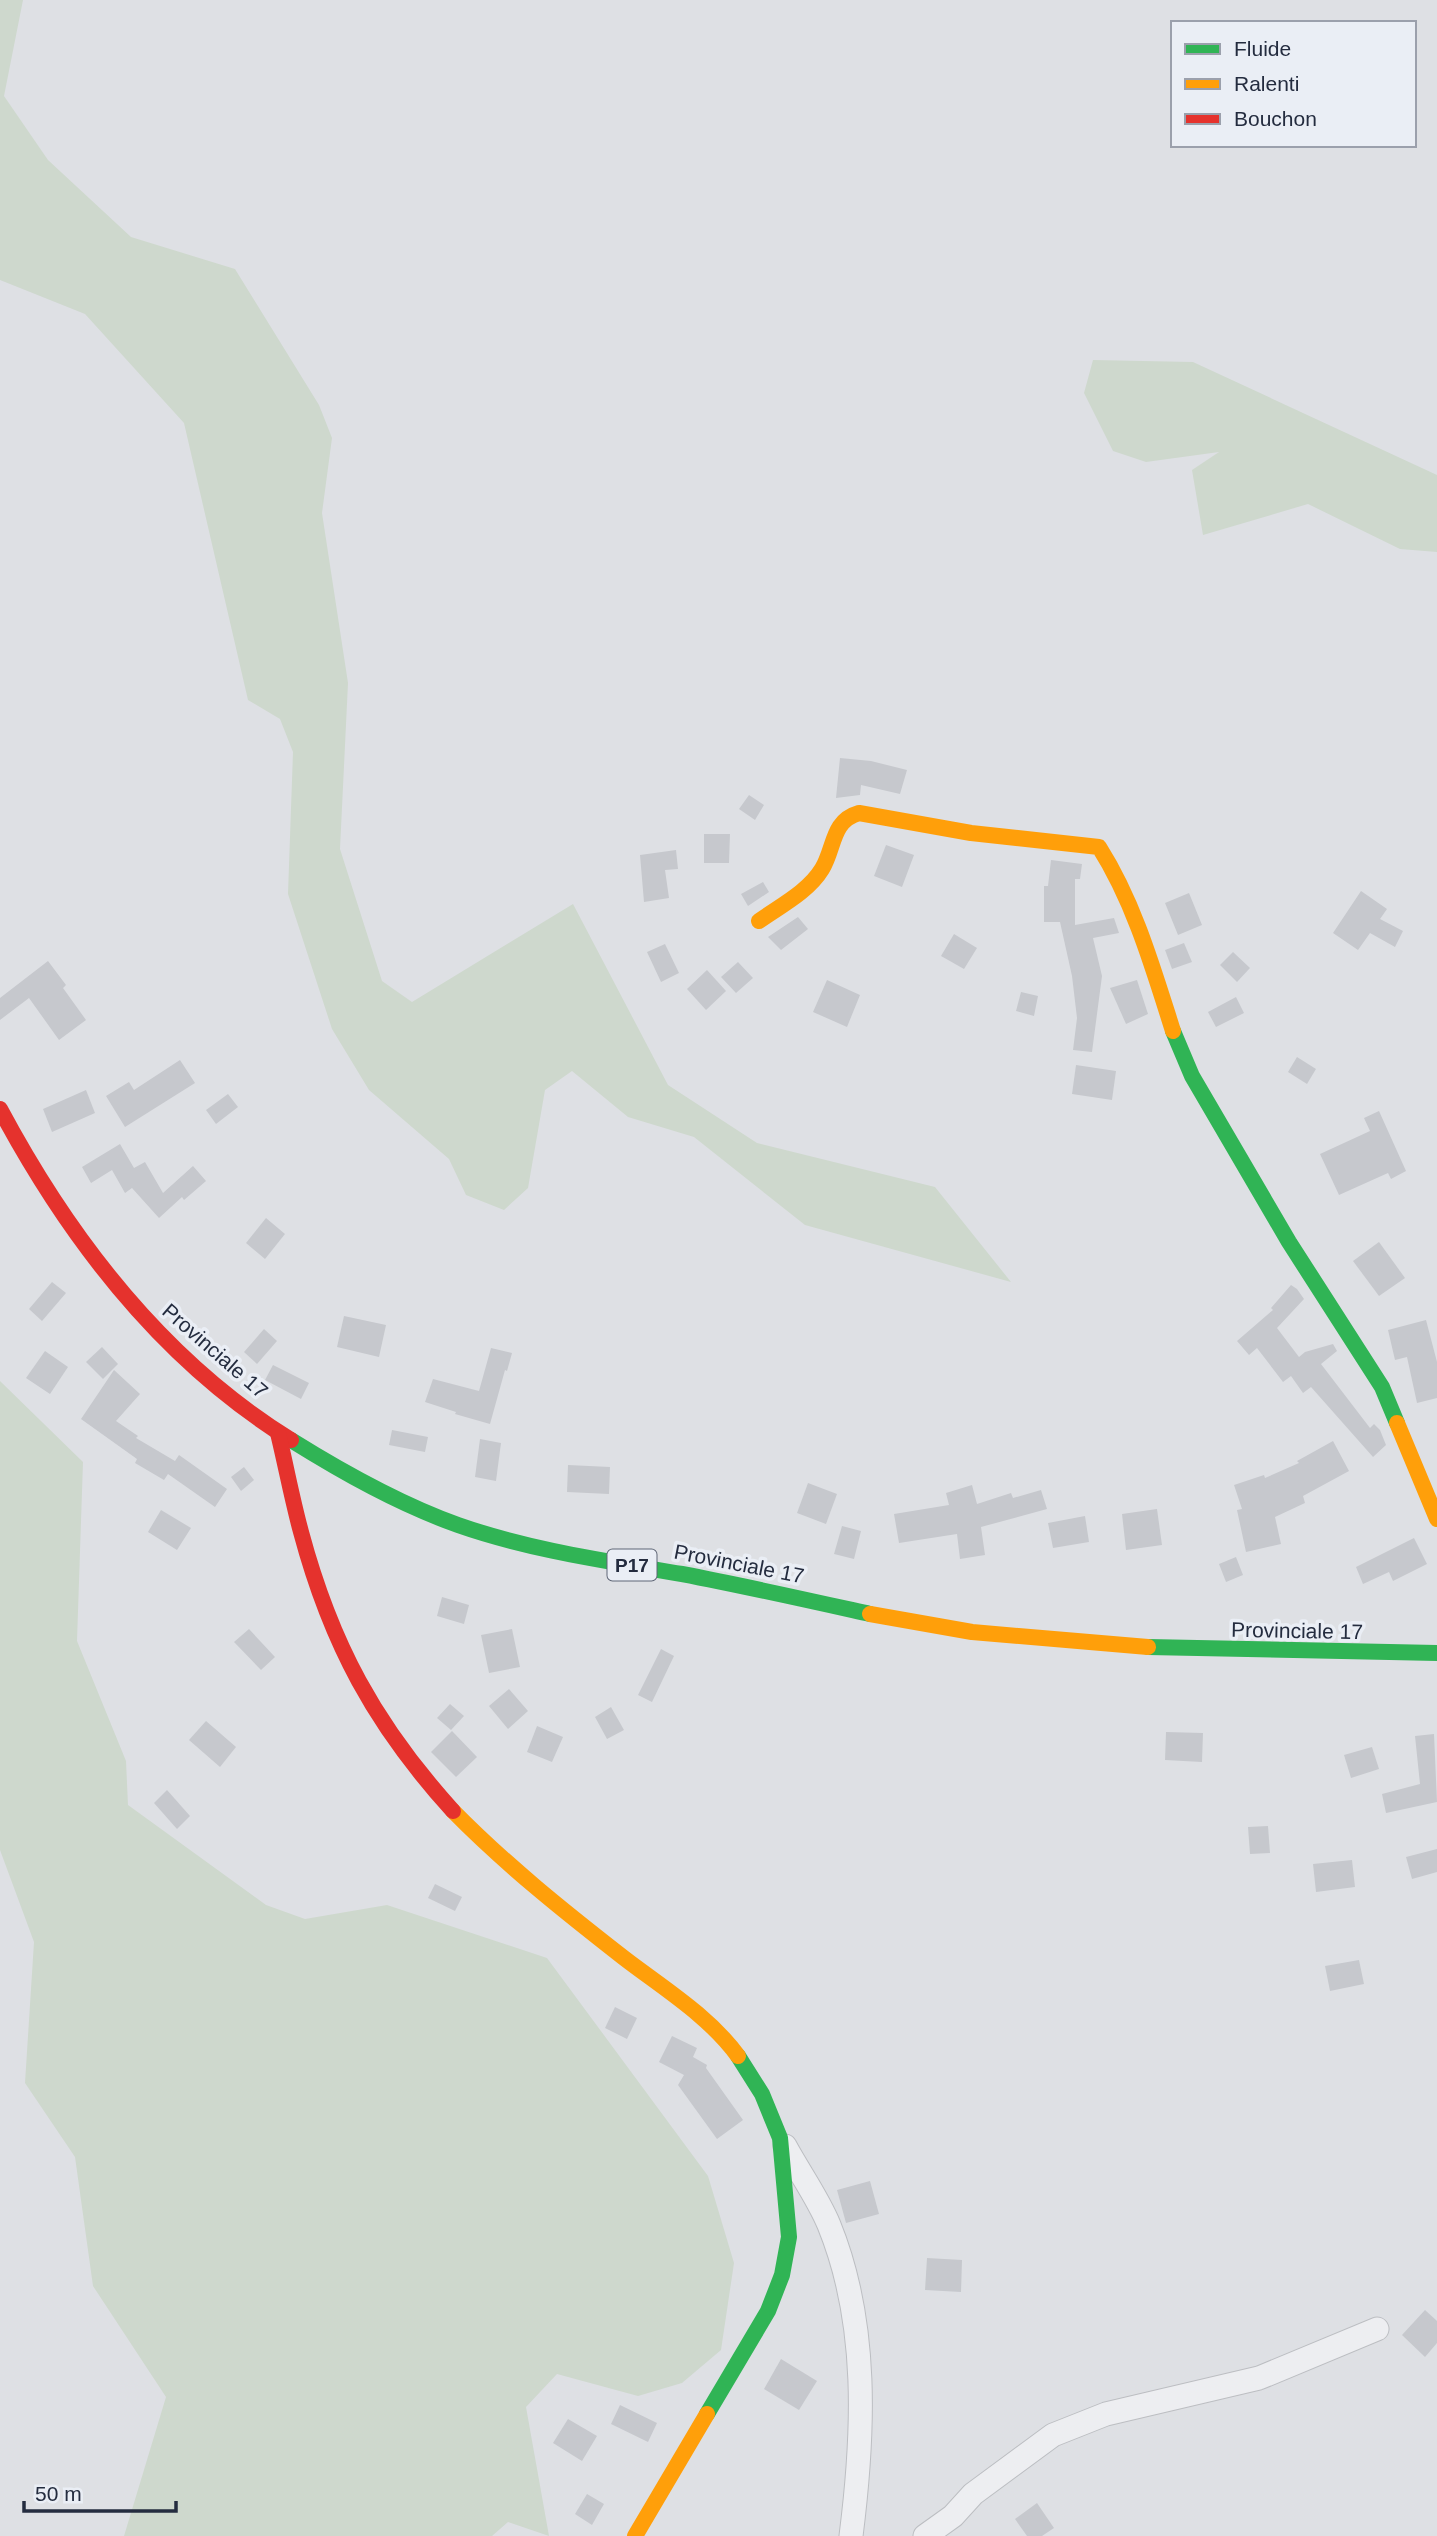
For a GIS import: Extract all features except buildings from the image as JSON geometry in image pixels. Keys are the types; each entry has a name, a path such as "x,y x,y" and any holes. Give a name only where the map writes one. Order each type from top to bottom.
{"street":[{"path":"759,921 801,890 822,869 838,825 849,814 859,813 1033,842 1099,847 1118,877 1156,978 1176,1042 1192,1076 1289,1242 1382,1387 1437,1519"},
{"name":"Provinciale 17","path":"0,1109 29,1164 57,1208 104,1270 150,1323 183,1354 278,1433 378,1492 456,1525 588,1558 699,1577 810,1599 882,1617 968,1632 1054,1642 1234,1651 1437,1653"},
{"path":"278,1433 296,1513 334,1629 351,1669 399,1748 422,1778 458,1815 528,1880 707,2023 730,2045 762,2094 780,2138 829,2225 851,2301 860,2373 851,2536"},
{"path":"635,2536 768,2311 782,2274 789,2237 780,2138"},
{"path":"925,2536 953,2516 973,2494 1053,2435 1106,2414 1259,2378 1377,2329"}],"shaded area":[{"path":"0,0 23,0 4,96 48,160 131,237 235,269 319,405 332,438 322,513 348,683 340,849 382,981 412,1002 573,904 668,1085 757,1143 935,1187 1011,1282 805,1225 694,1137 628,1117 572,1071 545,1090 528,1188 504,1210 466,1195 449,1159 369,1090 332,1029 288,894 293,752 280,719 248,700 184,423 85,314 0,280"},
{"path":"1093,360 1193,362 1437,475 1437,552 1400,549 1308,504 1203,535 1192,470 1219,452 1146,462 1113,451 1084,393"},
{"path":"0,1381 83,1462 77,1641 126,1761 128,1805 266,1905 305,1919 387,1905 547,1958 708,2176 734,2263 721,2350 682,2383 638,2396 557,2374 526,2407 549,2536 508,2522 492,2536 124,2536 166,2397 93,2286 75,2157 25,2083 34,1942 0,1850"}],"traffic: fast":[{"path":"1173,1031 1192,1076 1289,1242 1382,1387 1397,1423"},
{"path":"291,1440 393,1498 485,1534 568,1554 706,1579 870,1614"},
{"path":"1148,1647 1437,1653"},
{"path":"707,2414 768,2311 782,2275 789,2237 780,2138 762,2094 738,2056"}],"traffic: slow":[{"path":"759,921 809,885 822,869 838,829 843,822 859,813 971,833 1099,847 1133,913 1173,1031"},
{"path":"1397,1423 1437,1519"},
{"path":"870,1614 972,1632 1148,1647"},
{"path":"453,1811 558,1906 699,2015 738,2056"},
{"path":"635,2536 707,2414"}],"traffic: jam":[{"path":"0,1109 57,1205 124,1294 161,1335 201,1373 291,1440"},
{"path":"278,1433 313,1573 342,1647 359,1681 401,1747 453,1811"}]}
